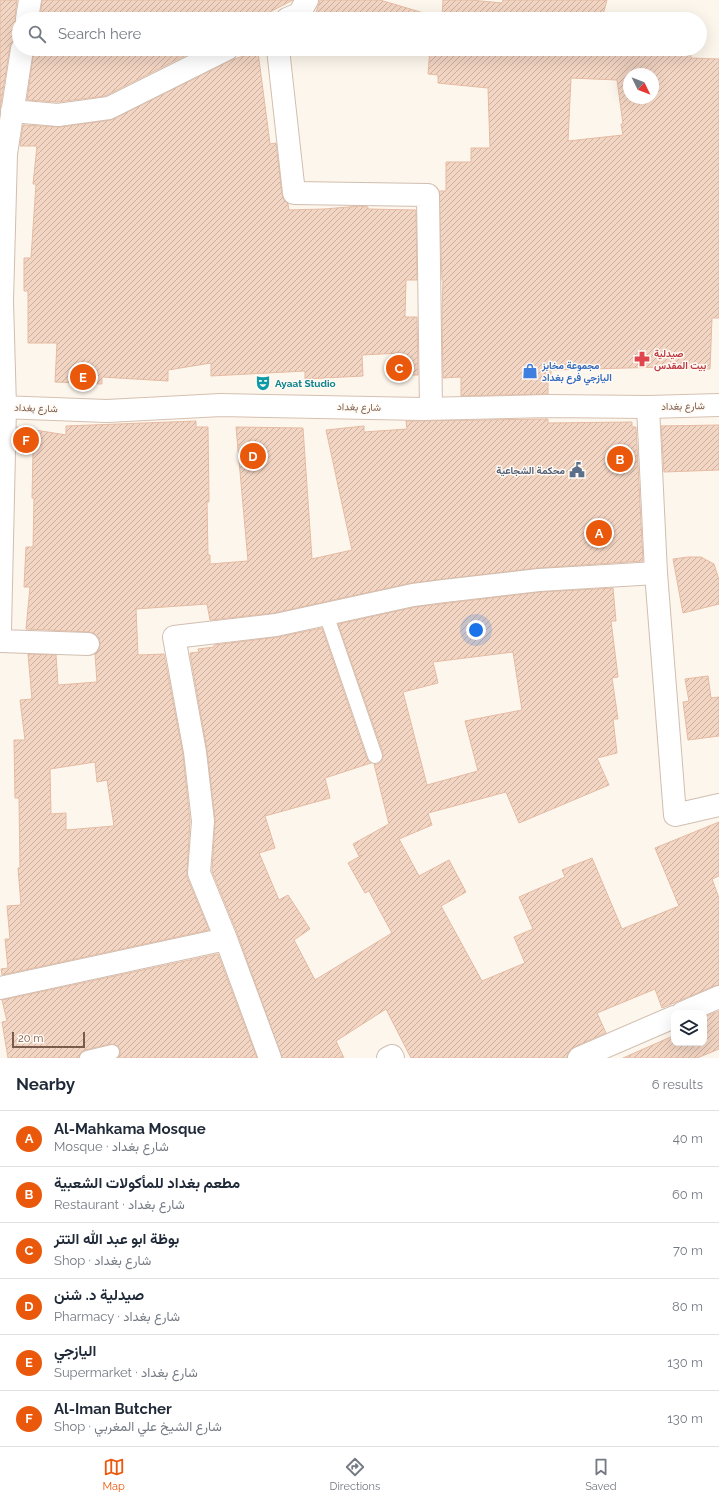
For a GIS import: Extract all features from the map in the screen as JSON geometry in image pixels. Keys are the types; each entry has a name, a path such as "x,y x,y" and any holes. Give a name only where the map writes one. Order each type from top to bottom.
{"street":[{"path":"28,12 30,0"},
{"path":"300,12 307,0"},
{"path":"0,630 2,300 6,154 21,56"},
{"path":"12,111 58,115 109,108 213,56"},
{"path":"279,56 294,193 428,195 431,408"},
{"name":"شارع بغداد","path":"2,407 107,411 221,405 423,409 548,406 648,407 719,405"},
{"path":"648,407 656,573 675,815 719,805"},
{"path":"270,1058 226,939 199,873 203,821 195,752 174,636 276,625 412,595 539,580 656,573"},
{"path":"0,641 88,644"},
{"path":"0,988 226,939"},
{"path":"689,1010 719,997"},
{"path":"579,1058 671,1018"},
{"path":"388,1058 392,1056 393,1058"}],"lane":[{"path":"326,614 375,756"},
{"path":"87,1058 112,1052"}],"building":[{"path":"0,0 17,0 16,12 12,12 12,43 10,47 0,109"},
{"path":"42,0 293,0 270,12 41,12"},
{"path":"320,0 380,0 420,12 316,12"},
{"path":"443,0 471,0 502,3 503,0 607,0 604,12 442,12"},
{"path":"33,56 184,56 105,96 58,102 27,100"},
{"path":"244,56 259,56 270,144 276,143 282,194 284,200 288,204 289,210 360,206 368,207 368,209 416,210 417,280 406,280 405,317 417,317 418,375 402,375 401,353 362,355 363,376 305,379 305,371 211,376 211,363 168,370 168,381 102,377 102,384 55,382 57,343 28,343 28,291 24,291 24,258 31,258 36,184 33,184 37,146 20,146 23,125 60,127 111,120 234,59"},
{"path":"429,56 691,56 691,58 719,59 719,318 712,318 710,369 666,367 551,370 551,380 548,380 548,394 461,396 461,377 443,378 443,280 439,191 446,191 446,162 471,162 471,148 490,148 488,88 438,83 438,75 428,74","holes":["571,78 617,80 623,124 621,124 623,135 568,141"]},
{"path":"548,419 548,423 632,422 632,427 636,427 643,561 538,568 411,583 274,613 210,620 207,604 136,609 138,655 164,654 183,754 190,821 187,877 209,930 2,975 1,969 8,968 5,939 10,939 7,906 21,905 18,868 20,868 19,798 15,798 14,740 25,740 20,700 32,699 28,654 56,655 58,685 97,682 95,654 99,650 100,645 99,638 95,634 89,632 26,629 30,587 24,587 26,547 33,547 33,452 17,449 17,427 66,435 66,426 196,421 196,427 208,427 209,502 207,502 208,555 210,555 210,564 248,561 236,427 303,428 312,559 352,550 326,430 364,426 364,432 407,429 406,421","holes":["95,762 97,782 107,780 114,826 66,830 66,813 51,814 50,769"]},
{"path":"719,425 719,470 664,472 661,426"},
{"path":"701,557 714,564 719,580 719,604 683,613 673,559"},
{"path":"613,588 616,621 611,621 618,677 612,678 618,719 613,719 617,753 597,758 609,785 519,823 506,792 428,813 432,825 399,839 419,876 449,860 466,892 441,906 482,981 525,963 514,937 533,929 519,897 565,877 562,870 592,858 622,929 679,906 655,848 719,822 719,876 712,879 719,898 719,985 662,1008 655,989 597,1013 606,1033 574,1047 569,1051 567,1058 411,1058 386,1009 336,1041 344,1058 282,1058 238,935 212,871 215,820 207,750 190,653 199,652 198,649 214,647 214,645 278,637 322,628 367,759 371,763 325,778 330,798 265,816 275,848 259,853 279,900 288,895 310,929 294,940 315,980 392,933 369,891 365,893 348,863 362,855 359,856 353,844 389,824 374,764 378,764 382,761 383,753 338,624 415,607 540,592","holes":["513,652 522,710 465,721 478,771 427,785 403,692 438,683 433,662"]},
{"path":"708,676 711,698 719,697 719,736 688,740 683,702 689,701 685,679"},
{"path":"218,954 257,1058 118,1058 120,1050 118,1046 110,1044 85,1050 81,1052 79,1058 8,1058 2,1022 7,1021 2,1000"},
{"path":"719,1011 719,1049 697,1058 623,1058 671,1037 671,1046 707,1046 707,1016"}],"place":[{"name":"صيدلية بيت المقدس","path":"642,359"},
{"name":"بوظة ابو عبد الله التتر","path":"399,368"},
{"name":"مجموعة مخابز اليازجي فرع بغداد","path":"530,371"},
{"name":"اليازجي","path":"83,377"},
{"name":"Ayaat Studio","path":"263,383"},
{"name":"Al-Iman Butcher","path":"26,440"},
{"name":"صيدلية د. شنن","path":"253,456"},
{"name":"مطعم بغداد للمأكولات الشعبية","path":"620,459"},
{"name":"محكمة الشجاعية","path":"577,470"},
{"name":"Al-Mahkama Mosque","path":"599,533"}]}
